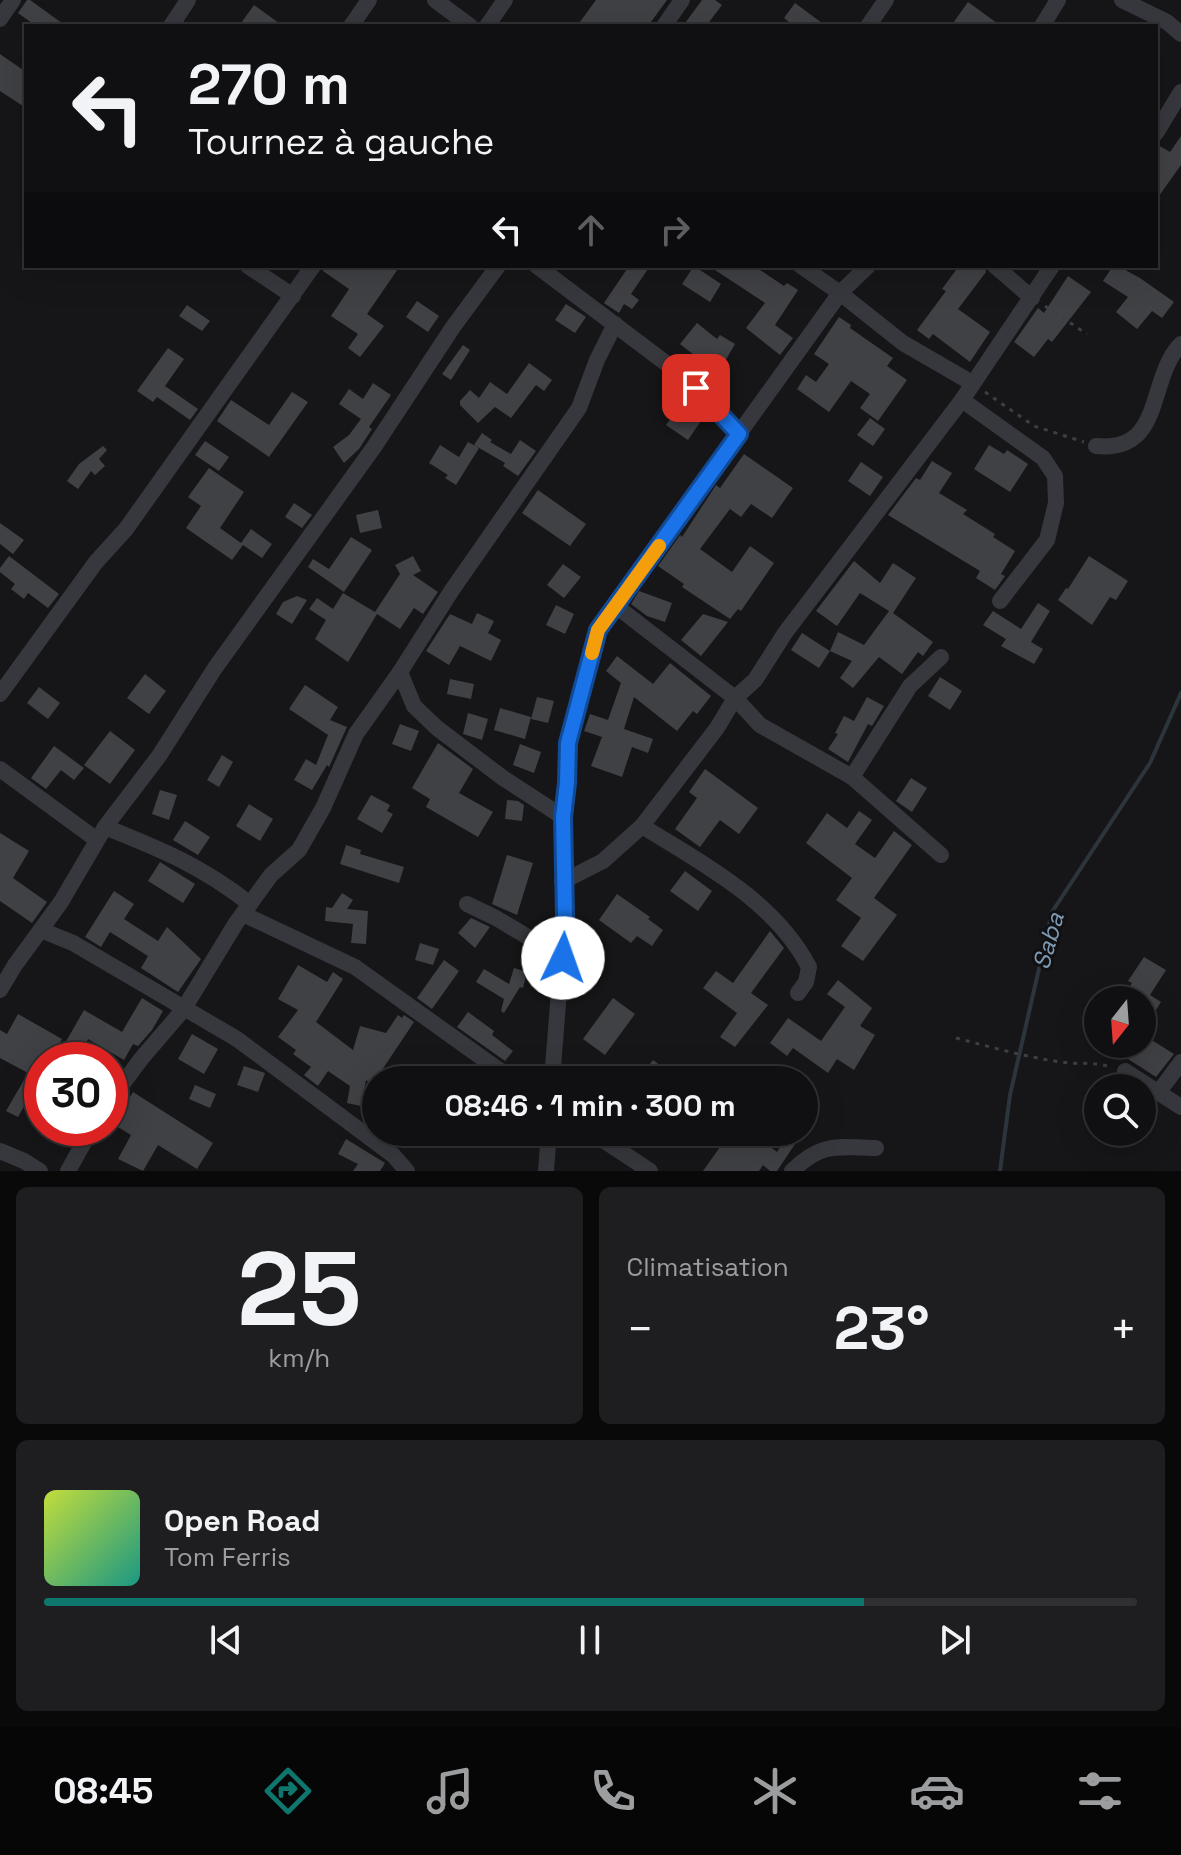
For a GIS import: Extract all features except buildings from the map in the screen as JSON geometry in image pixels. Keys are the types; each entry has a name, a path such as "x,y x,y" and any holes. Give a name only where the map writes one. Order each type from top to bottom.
{"street":[{"path":"0,19 13,0"},
{"path":"172,24 188,0"},
{"path":"352,24 369,0"},
{"path":"435,0 467,24"},
{"path":"488,24 505,0"},
{"path":"665,24 682,0"},
{"path":"869,24 886,0"},
{"path":"1043,24 1058,0"},
{"path":"1122,0 1167,22 1181,34"},
{"path":"1158,130 1181,92"},
{"path":"251,268 293,296"},
{"path":"0,694 96,562 126,529 312,268"},
{"path":"0,990 61,902 101,833 159,756 215,668 374,447 453,327 497,268"},
{"path":"540,268 696,388 739,434"},
{"path":"804,268 903,343 972,383"},
{"path":"553,1066 565,915 563,817 568,743 598,630 840,293 866,268"},
{"path":"997,268 1032,298"},
{"path":"562,882 603,861 642,826 717,728 735,698 755,680 785,633 962,400 1051,268"},
{"path":"128,1077 183,1010 271,875 299,850 323,808 356,734 579,408 615,324"},
{"path":"1096,446 1112,448 1138,435 1155,404 1165,366 1181,344"},
{"path":"962,400 1043,458 1055,476 1056,503 1047,540 1000,601"},
{"path":"616,606 735,698 760,725 852,777 941,855"},
{"path":"852,777 910,686 941,657"},
{"path":"400,672 414,706 437,728 503,778 563,817"},
{"path":"0,769 101,833 159,848 222,881 246,909 355,967 493,1066"},
{"path":"642,826 711,869 774,917 809,967 806,982 798,993"},
{"path":"467,904 563,958"},
{"path":"41,930 73,943 237,1039 393,1155 407,1171"},
{"path":"0,956 15,965"},
{"path":"1158,1093 1181,1062"},
{"path":"1125,1071 1181,1107"},
{"path":"68,1171 82,1146"},
{"path":"545,1171 548,1146"},
{"path":"612,1146 650,1171"},
{"path":"792,1171 810,1154 830,1147 876,1148"},
{"path":"0,1151 40,1171"}],"path":[{"path":"1032,298 1087,334"},
{"path":"972,383 1034,426 1096,446"},
{"path":"956,1038 1038,1058 1078,1064 1098,1062 1125,1071"}],"waterway":[{"name":"Saba","path":"1000,1171 1010,1095 1052,912 1150,763 1181,693"}],"slow traffic":[{"path":"592,653 598,630 659,546"}],"route":[{"path":"563,958 563,817 568,743 598,630 739,434 696,388"}]}
